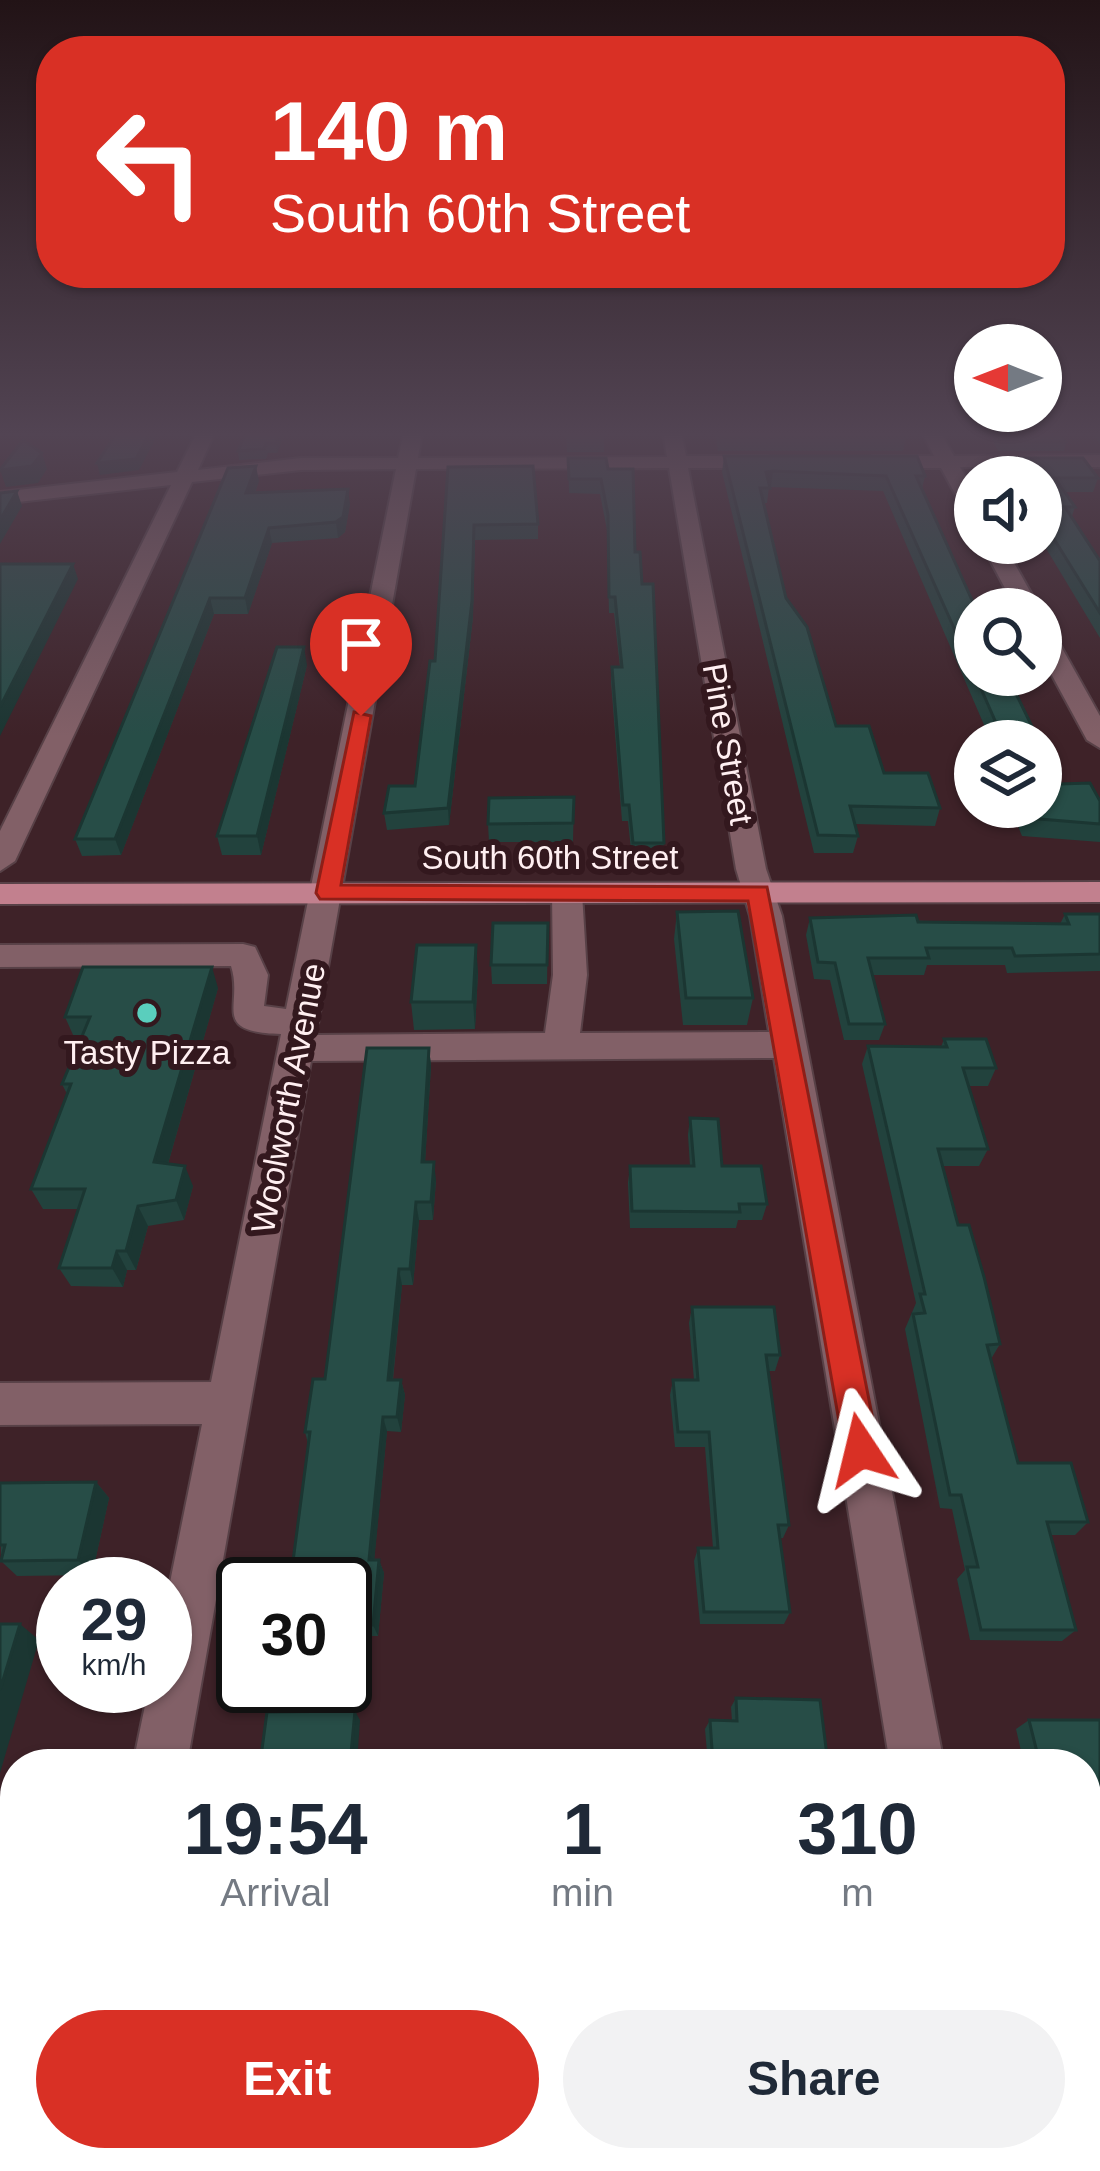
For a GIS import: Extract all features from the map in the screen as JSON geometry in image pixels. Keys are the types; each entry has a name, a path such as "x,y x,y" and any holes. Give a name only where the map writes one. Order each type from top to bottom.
{"main road":[{"name":"South 60th Street","path":"0,894 1100,892"}],"street":[{"path":"0,861 157,533"},
{"name":"Woolworth Avenue","path":"163,1749 395,533"},
{"name":"Pine Street","path":"690,533 789,1046 914,1749"},
{"path":"1062,670 1100,740"},
{"path":"561,1047 570,975 567,893"},
{"path":"0,956 223,951 243,955 251,975 247,1010 261,1021 300,1035 561,1047 789,1046"},
{"path":"0,1404 230,1403"}],"building":[{"path":"201,533 267,533 245,598 210,598 115,839 75,839"},
{"path":"444,533 474,533 472,601 448,808 384,813 389,786 415,786 430,661 435,661"},
{"path":"608,533 635,533 642,584 653,584 664,843 633,843 629,805 623,805 612,667 622,667 615,597 609,597"},
{"path":"743,533 771,533 786,598 807,627 836,726 869,726 884,773 928,773 940,808 850,806 858,836 818,835"},
{"path":"912,533 942,533 967,588 954,588 954,628"},
{"path":"1062,533 1082,533 1100,561 1100,613 1062,552"},
{"path":"0,564 73,564 0,707"},
{"path":"277,647 304,647 257,836 217,836"},
{"path":"984,696 1017,696 1029,720 995,720"},
{"path":"1090,783 1100,801 1100,824 1062,821 1062,784"},
{"path":"574,797 573,823 488,824 489,798"},
{"path":"738,911 753,998 686,998 677,912"},
{"path":"1065,914 1100,914 1100,954 1015,956 1012,948 926,948 929,958 868,958 885,1024 849,1024 835,963 818,962 810,918 916,915 918,922 1069,924"},
{"path":"493,923 548,923 547,965 491,965"},
{"path":"417,945 476,945 473,1002 411,1002"},
{"path":"83,967 212,967 154,1162 185,1166 176,1200 138,1206 126,1251 117,1251 112,1268 59,1268 85,1189 31,1189 71,1084 62,1084 90,1017 65,1017"},
{"path":"944,1039 986,1039 996,1068 963,1068 988,1149 938,1149 958,1225 969,1225 984,1277 1000,1344 987,1345 1018,1463 1071,1463 1088,1522 1047,1522 1076,1630 981,1630 967,1567 978,1567 961,1495 950,1495 913,1314 925,1313 920,1294 925,1294 868,1046 947,1047"},
{"path":"367,1048 429,1048 422,1162 434,1162 431,1202 416,1202 410,1269 399,1269 388,1380 401,1380 397,1417 383,1417 369,1557 294,1557 313,1379 325,1379"},
{"path":"690,1118 718,1119 722,1166 761,1166 767,1204 739,1204 740,1212 632,1211 630,1166 694,1166"},
{"path":"692,1307 774,1307 780,1355 766,1355 789,1525 778,1525 790,1612 704,1612 698,1548 718,1548 709,1432 678,1432 673,1380 698,1380"},
{"path":"96,1482 79,1557 1,1561 5,1545 0,1545 0,1483"},
{"path":"372,1560 379,1560 373,1625"},
{"path":"0,1624 20,1624 0,1690"},
{"path":"736,1698 820,1700 826,1749 712,1749 710,1720 737,1721"},
{"path":"267,1713 355,1713 351,1749 262,1749"},
{"path":"1029,1720 1100,1720 1100,1749 1036,1749"}],"place":[{"name":"Tasty Pizza","path":"147,1013"}],"route":[{"path":"361,716 328,893 758,893 766,916 861,1450"}]}
